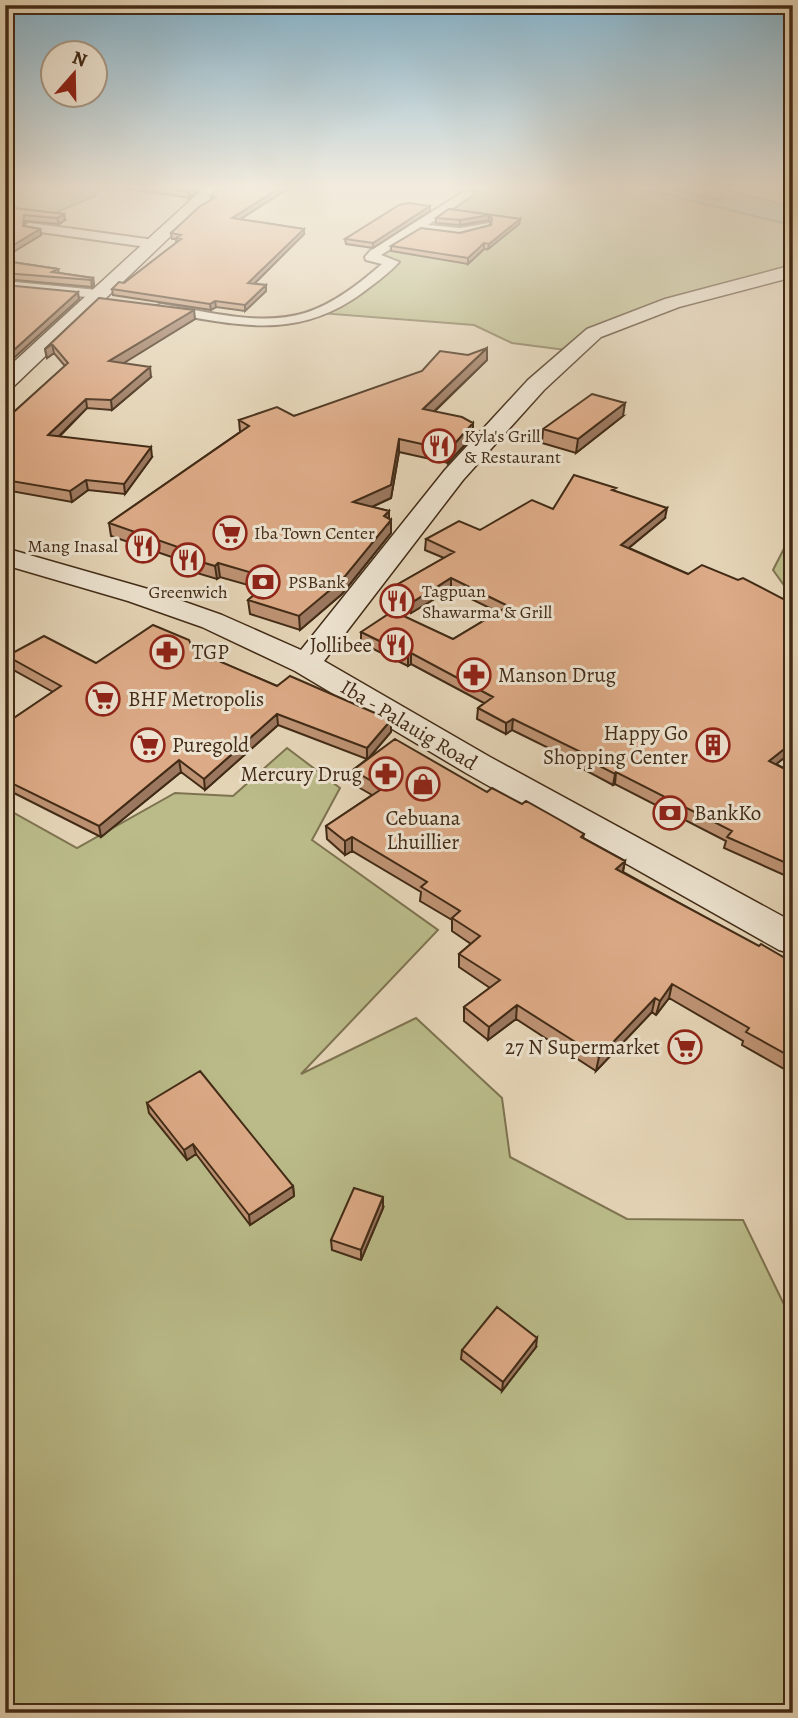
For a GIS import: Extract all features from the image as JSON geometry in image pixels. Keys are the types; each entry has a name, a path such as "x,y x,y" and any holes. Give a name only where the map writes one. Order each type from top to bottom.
{"main road":[{"path":"5,382 131,266"},
{"path":"306,664 454,475 536,385 594,333 672,303 793,271"},
{"name":"Iba - Palauig Road","path":"6,557 160,602 212,621 306,664 478,765 793,940"}],"street":[{"path":"146,306 266,322 310,317 388,266"},
{"path":"5,285 99,298"}],"green space":[{"path":"386,266 793,266 793,271 630,317 573,351 512,343 474,325 320,313"},
{"path":"793,531 793,598 773,570"},
{"path":"287,748 340,788 312,840 438,930 301,1074 416,1018 502,1098 510,1157 627,1219 743,1220 793,1323 793,1713 5,1713 5,808 77,848 175,793 233,796"}],"building":[{"path":"5,266 39,266 58,269 52,272 93,278 91,280 5,273"},
{"path":"146,266 265,266 248,283 266,285 245,305 215,301 210,304 112,289 119,282 124,283"},
{"path":"5,285 78,292 5,358"},
{"path":"99,298 194,310 109,361 150,367 111,400 86,399 48,435 151,447 124,484 86,480 70,491 5,480 5,420 68,363 52,344 45,349"},
{"path":"487,348 423,409 462,417 473,423 449,450 399,439 391,485 353,502 389,511 384,516 391,520 342,580 299,616 248,600 273,579 218,563 215,566 188,558 195,553 109,523 249,426 239,420 277,407 294,416 422,371 440,351 468,355"},
{"path":"592,394 625,403 578,439 543,429"},
{"path":"574,475 667,508 621,545 688,574 702,565 738,580 743,578 793,604 793,742 769,761 793,773 793,866 727,837 732,831 582,757 585,754 513,719 506,723 478,708 493,697 411,653 408,655 361,632 393,611 453,639 508,606 451,578 411,603 386,591 454,552 426,539 459,521 480,530 532,500 553,509"},
{"path":"153,625 189,640 193,650 277,686 290,676 391,720 367,748 277,714 204,779 179,760 99,826 5,780 5,724 61,686 7,656 44,636 96,663"},
{"path":"395,739 487,792 492,788 522,804 526,801 560,820 584,834 581,837 625,861 616,869 790,961 788,963 793,966 793,1058 746,1032 749,1028 672,984 660,1001 655,998 599,1057 517,1005 489,1027 464,1007 500,980 459,954 480,936 452,918 460,911 421,887 427,882 352,837 345,841 326,826 383,788 353,770"},
{"path":"200,1071 293,1186 249,1215 193,1144 184,1150 147,1103"},
{"path":"354,1188 383,1197 361,1250 331,1240"},
{"path":"497,1307 537,1338 503,1382 462,1350"}],"place":[{"name":"Kyla's Grill & Restaurant","path":"439,446"},
{"name":"Iba Town Center","path":"230,533"},
{"name":"Mang Inasal","path":"143,546"},
{"name":"Greenwich","path":"188,560"},
{"name":"PSBank","path":"263,582"},
{"name":"Tagpuan Shawarma & Grill","path":"397,601"},
{"name":"Jollibee","path":"396,645"},
{"name":"TGP","path":"167,652"},
{"name":"Manson Drug","path":"474,675"},
{"name":"BHF Metropolis","path":"103,699"},
{"name":"Puregold","path":"148,745"},
{"name":"Happy Go Shopping Center","path":"713,745"},
{"name":"Mercury Drug","path":"386,774"},
{"name":"Cebuana Lhuillier","path":"423,784"},
{"name":"BankKo","path":"670,813"},
{"name":"27 N Supermarket","path":"685,1047"}]}
